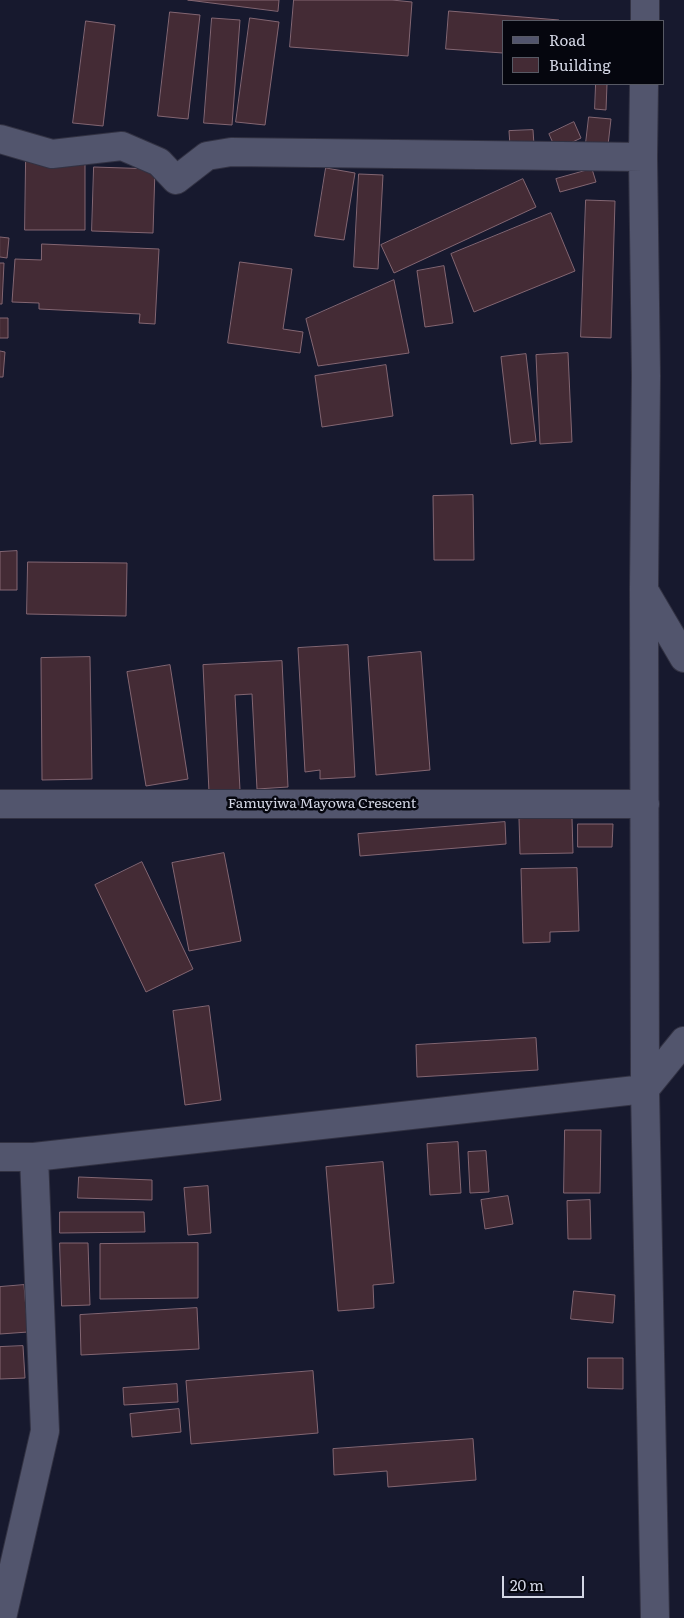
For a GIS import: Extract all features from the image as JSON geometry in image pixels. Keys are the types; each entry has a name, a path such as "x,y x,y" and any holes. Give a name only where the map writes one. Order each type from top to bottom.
{"street":[{"path":"645,0 645,20"},
{"path":"644,85 646,376 644,588 645,1089 655,1618"},
{"path":"0,140 52,154 122,146 159,162 176,180 207,156 231,152 643,157"},
{"path":"644,588 684,658"},
{"name":"Famuyiwa Mayowa Crescent","path":"0,804 645,804"},
{"path":"0,1157 34,1157 645,1089 684,1041"},
{"path":"2,1618 44,1431 34,1157"}],"building":[{"path":"188,0 279,0 278,11"},
{"path":"294,0 392,0 412,2 408,56 290,47"},
{"path":"449,11 559,20 502,20 502,53 446,49"},
{"path":"170,12 200,15 188,119 158,116"},
{"path":"212,18 240,20 232,125 204,123"},
{"path":"250,18 279,22 265,125 236,122"},
{"path":"86,21 115,25 103,126 73,123"},
{"path":"596,85 607,85 606,110 595,109"},
{"path":"589,117 611,119 608,145 586,143"},
{"path":"574,122 581,138 556,150 549,134"},
{"path":"533,130 534,145 510,146 509,131"},
{"path":"26,160 85,160 85,230 25,230"},
{"path":"94,167 155,169 153,233 92,231"},
{"path":"326,168 355,173 344,240 315,236"},
{"path":"592,169 596,182 560,192 556,179"},
{"path":"359,174 383,175 378,269 354,267"},
{"path":"523,179 536,207 394,273 381,245"},
{"path":"586,200 615,201 611,338 581,337"},
{"path":"551,213 575,271 474,312 451,254"},
{"path":"0,237 9,238 7,258 0,257"},
{"path":"42,244 159,249 155,324 139,323 140,314 39,309 39,303 12,302 15,259 41,260"},
{"path":"240,262 292,269 283,329 303,332 300,353 228,343"},
{"path":"0,263 4,263 2,304 0,304"},
{"path":"444,266 453,323 425,327 417,271"},
{"path":"394,280 409,353 318,366 306,319"},
{"path":"0,318 8,318 8,338 0,338"},
{"path":"0,351 5,352 3,377 0,377"},
{"path":"568,353 572,442 540,444 536,355"},
{"path":"526,354 536,441 511,444 501,357"},
{"path":"386,365 393,416 322,427 315,376"},
{"path":"473,495 474,560 434,560 433,496"},
{"path":"17,551 17,590 0,590 0,552"},
{"path":"28,562 127,563 126,616 27,614"},
{"path":"348,645 355,777 320,779 320,770 305,772 298,648"},
{"path":"421,652 430,770 376,775 368,657"},
{"path":"90,657 92,779 42,780 41,658"},
{"path":"282,661 288,787 257,789 252,694 235,695 240,790 209,792 203,665"},
{"path":"170,665 188,779 146,786 127,672"},
{"path":"572,818 573,853 520,854 519,819"},
{"path":"505,822 506,844 360,856 358,834"},
{"path":"578,824 613,824 612,847 578,847"},
{"path":"224,853 241,941 189,951 172,863"},
{"path":"142,862 193,969 146,992 95,885"},
{"path":"577,868 579,931 550,932 550,942 523,943 521,869"},
{"path":"209,1006 221,1100 185,1105 173,1011"},
{"path":"536,1038 538,1070 417,1077 416,1045"},
{"path":"565,1130 601,1130 600,1193 564,1193"},
{"path":"458,1142 461,1193 430,1195 427,1144"},
{"path":"486,1151 489,1192 470,1193 468,1152"},
{"path":"383,1162 394,1283 373,1285 374,1308 338,1311 326,1167"},
{"path":"79,1177 152,1180 152,1200 78,1198"},
{"path":"208,1186 211,1233 188,1235 184,1188"},
{"path":"508,1196 513,1224 485,1229 481,1200"},
{"path":"590,1200 591,1239 568,1239 567,1201"},
{"path":"60,1212 144,1212 145,1232 60,1233"},
{"path":"60,1243 88,1243 90,1305 62,1306"},
{"path":"198,1243 198,1298 100,1299 100,1244"},
{"path":"24,1285 28,1332 0,1334 0,1287"},
{"path":"574,1291 615,1295 613,1323 571,1319"},
{"path":"197,1308 199,1349 81,1355 80,1315"},
{"path":"23,1346 25,1378 0,1379 0,1347"},
{"path":"588,1358 623,1358 623,1389 588,1388"},
{"path":"313,1371 318,1433 191,1444 186,1381"},
{"path":"177,1384 178,1402 124,1405 123,1388"},
{"path":"179,1409 181,1432 132,1437 130,1414"},
{"path":"473,1439 476,1480 388,1487 387,1471 334,1475 333,1449"}]}
